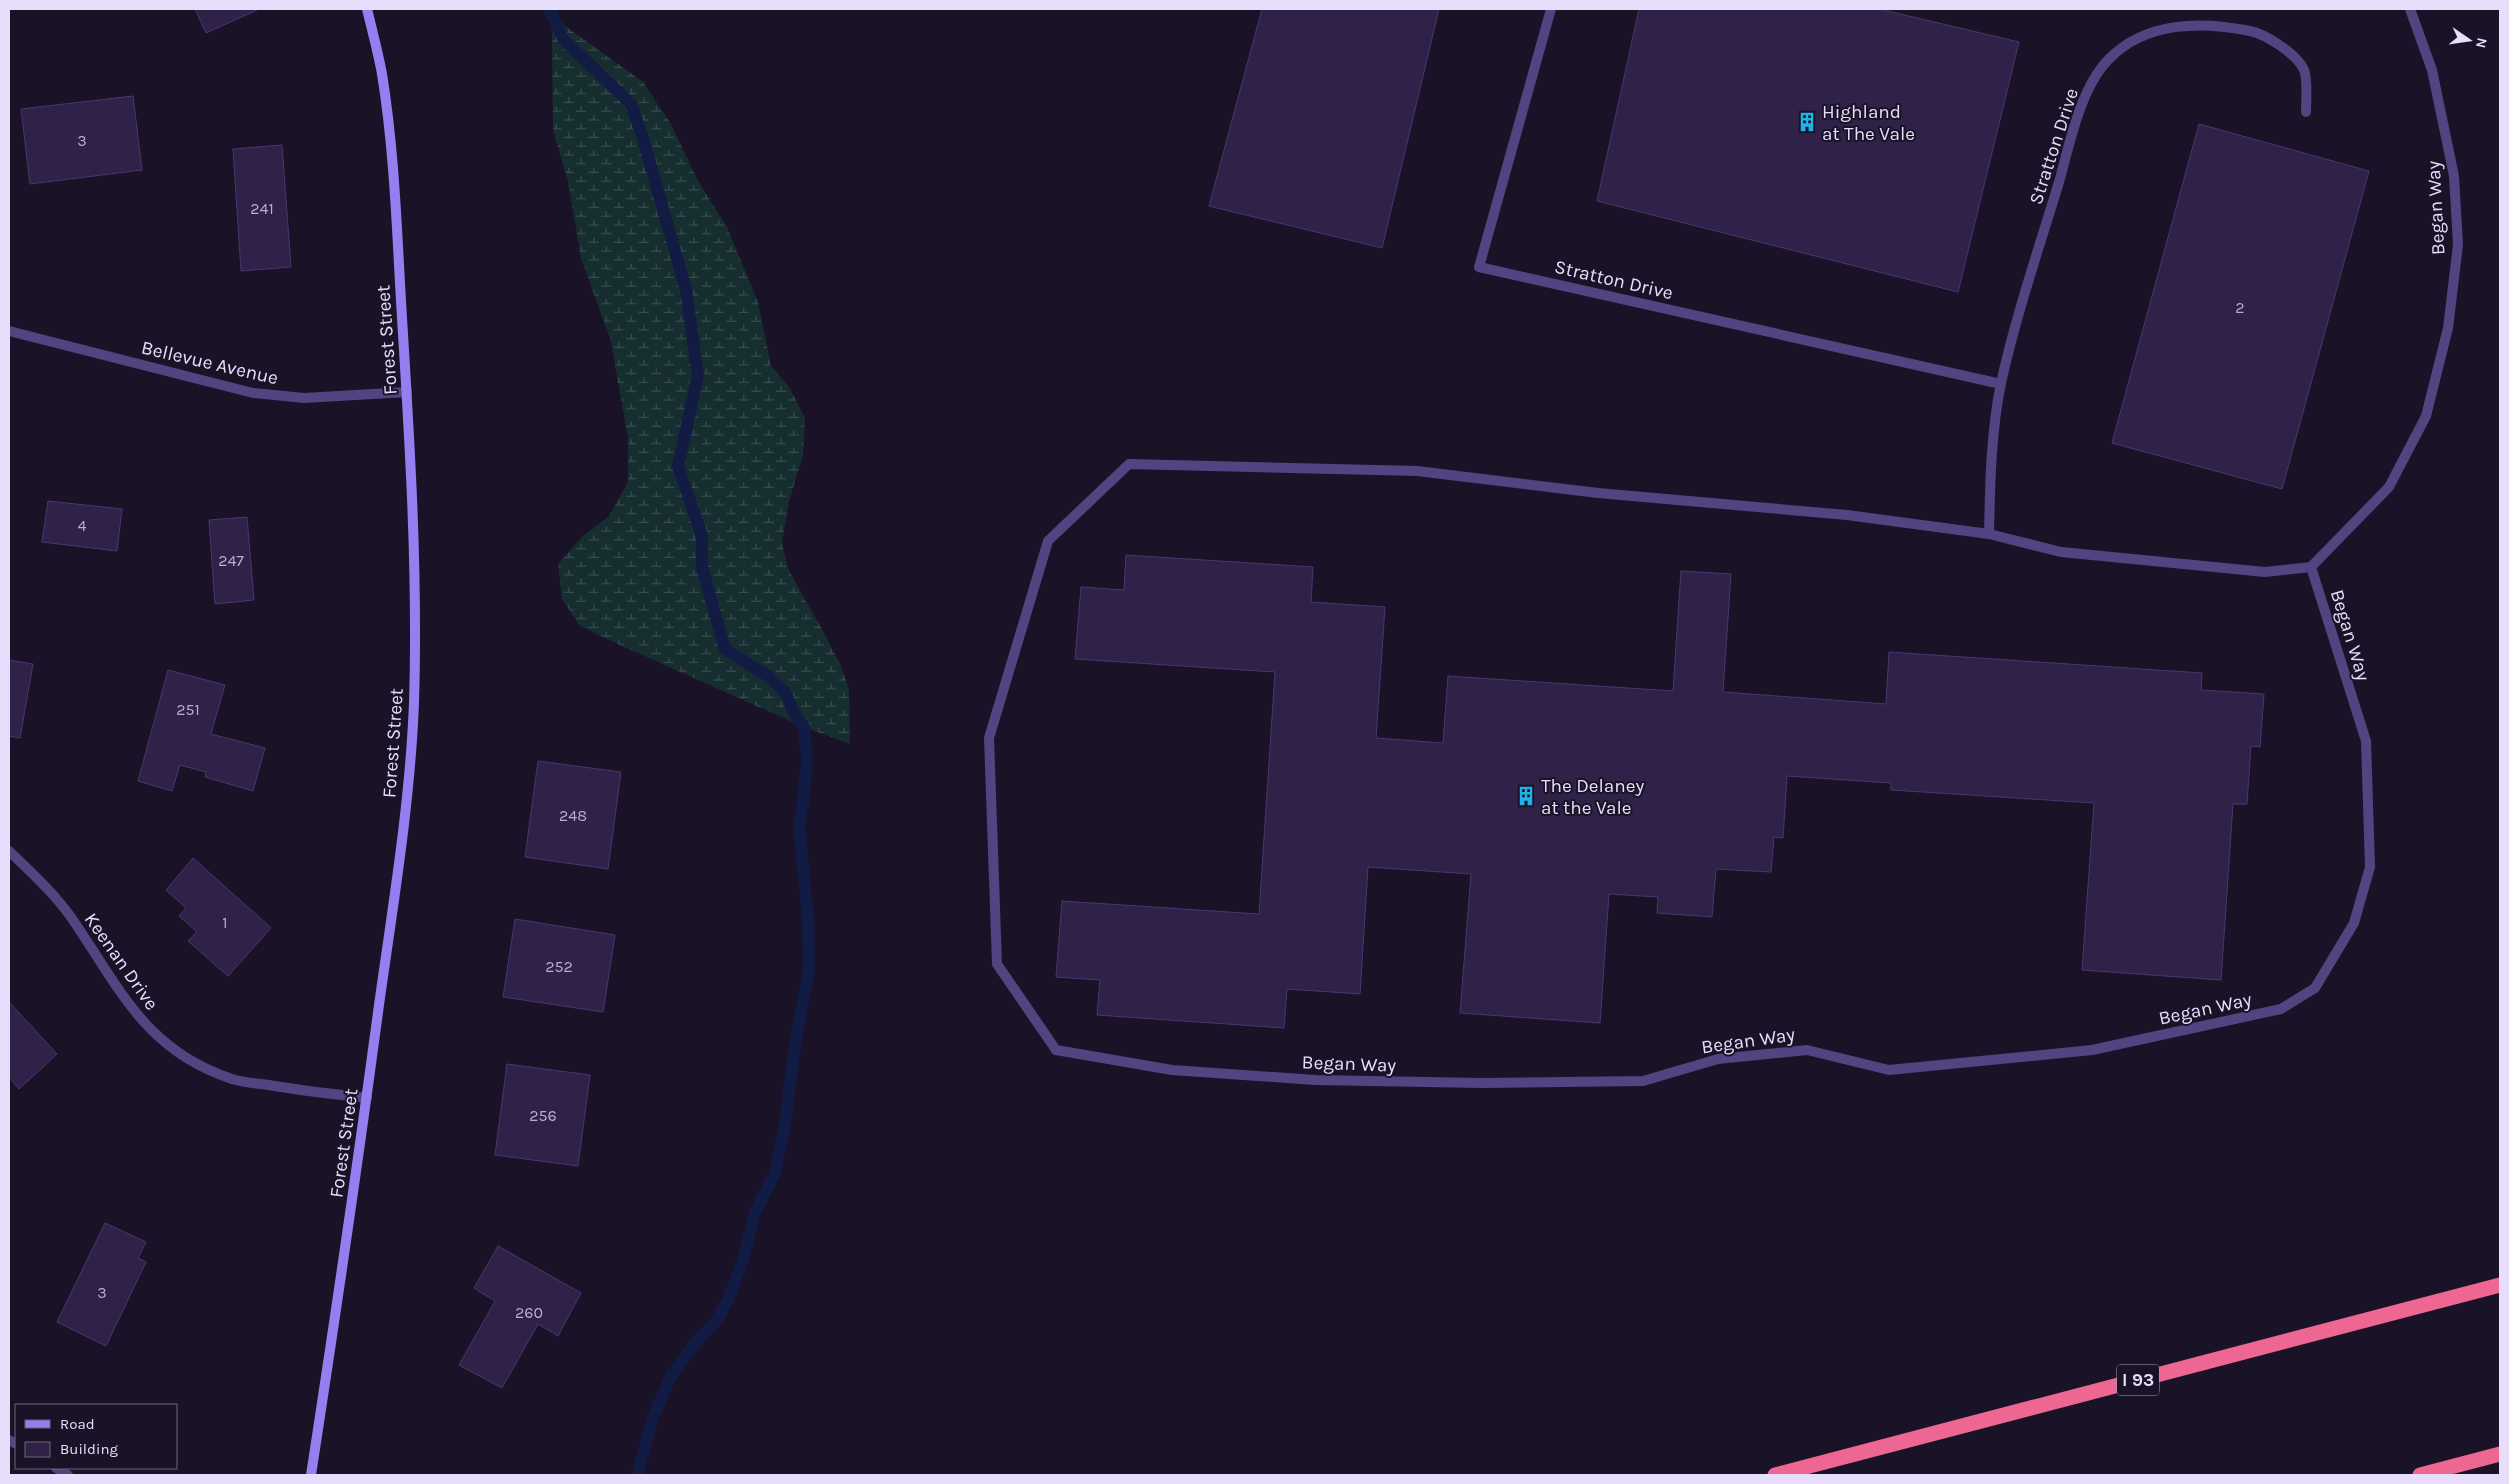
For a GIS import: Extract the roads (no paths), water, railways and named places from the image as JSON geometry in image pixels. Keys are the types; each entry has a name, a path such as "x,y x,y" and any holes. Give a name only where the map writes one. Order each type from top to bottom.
{"highway":[{"name":"I 93","path":"1775,1475 2500,1285"},
{"path":"2420,1475 2500,1454"}],"main road":[{"name":"Forest Street","path":"311,1475 367,1098 407,799 414,705 415,613 407,392 389,135 382,72 366,9"}],"street":[{"name":"Stratton Drive","path":"1551,9 1480,267 2001,384"},
{"name":"Began Way","path":"1989,534 1847,515 1598,492 1417,470 1129,464 1048,541 989,738 997,964 1056,1050 1172,1070 1315,1080 1482,1083 1643,1081 1718,1059 1806,1050 1889,1070 2092,1050 2281,1009 2314,988 2354,923 2370,867 2366,741 2311,567 2389,487 2426,416 2448,328 2458,246 2454,176 2432,70 2410,9"},
{"name":"Stratton Drive","path":"1989,534 1990,474 2001,384 2027,289 2085,96 2108,60 2138,37 2173,26 2214,24 2254,32 2282,46 2304,70 2306,112"},
{"name":"Bellevue Avenue","path":"9,330 253,393 304,398 407,392"},
{"path":"1989,534 2061,552 2265,572 2311,567"},
{"name":"Keenan Drive","path":"9,851 45,885 72,920 126,1002 148,1028 183,1057 233,1079 307,1092 367,1098"}],"waterway":[{"path":"549,9 564,40 631,104 643,138 686,290 698,375 678,466 702,536 702,567 725,649 768,676 785,692 794,713 804,727 807,759 799,825 808,919 809,970 796,1039 784,1130 775,1173 754,1215 744,1257 728,1300 717,1320 700,1337 672,1374 653,1417 637,1475"}],"place":[{"name":"Highland at The Vale","path":"1807,122"},
{"name":"The Delaney at the Vale","path":"1526,796"}]}
